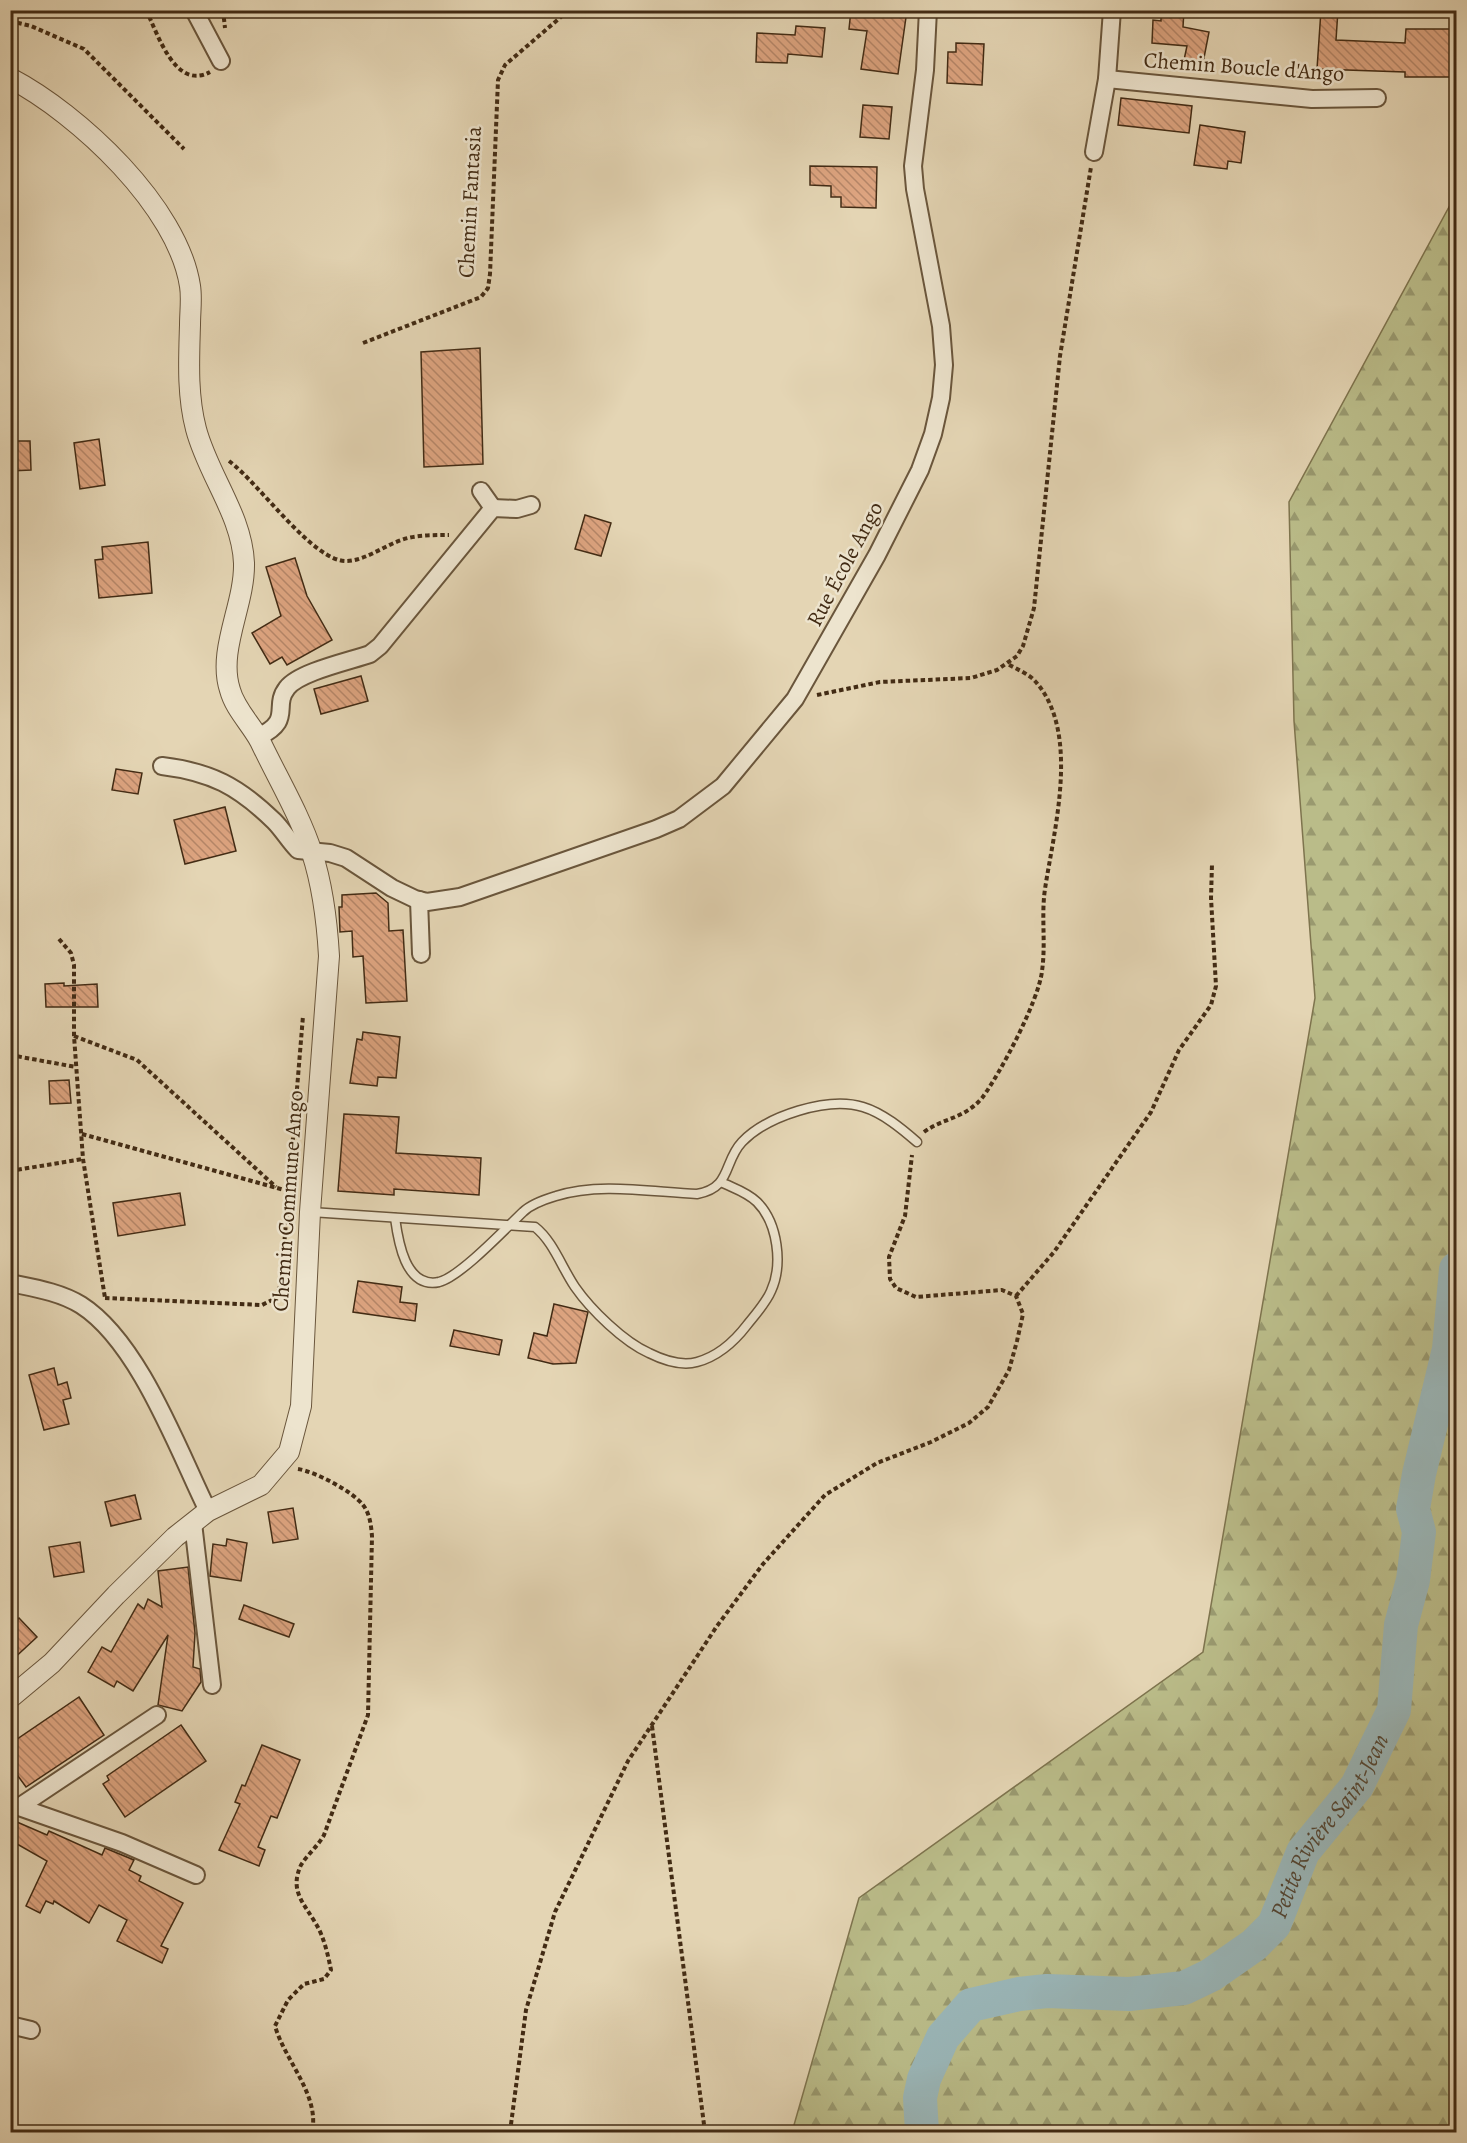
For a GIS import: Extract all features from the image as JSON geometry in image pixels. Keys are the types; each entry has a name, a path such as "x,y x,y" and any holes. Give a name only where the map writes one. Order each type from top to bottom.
{"street":[{"path":"194,10 221,61"},
{"name":"Rue École Ango","path":"311,851 346,858 392,888 419,900 434,901 460,897 679,819 723,786 795,699 843,617 920,470 941,398 944,364 941,326 915,189 913,166 925,70 928,10"},
{"path":"1094,152 1107,79 1112,10"},
{"name":"Chemin Commune Ango","path":"10,78 32,90 68,116 105,150 151,201 176,240 191,288 190,386 195,426 203,455 234,520 240,541 243,582 229,652 227,678 236,705 258,737 311,851 325,907 329,956 310,1212 301,1406 289,1452 277,1469 261,1485 200,1517 124,1586 52,1663 12,1693"},
{"name":"Chemin Boucle d'Ango","path":"1107,79 1312,99 1377,99"},
{"path":"481,491 493,508"},
{"path":"493,508 517,509 531,505"},
{"path":"258,737 276,725 282,708 282,696 292,683 369,654 380,646 493,508"},
{"path":"162,766 200,772 221,780 274,821 298,850 311,851"},
{"path":"419,900 421,954"},
{"path":"10,1283 50,1292 79,1304 112,1331 146,1383 200,1517 212,1685"},
{"path":"15,1806 158,1714"},
{"path":"15,1806 132,1847 196,1875"},
{"path":"10,2025 31,2030"}],"lane":[{"path":"395,1218 398,1245 406,1265 423,1280 439,1282 458,1270 512,1225 524,1211 556,1196 599,1189 697,1194 712,1192 721,1182 740,1143 776,1117 841,1104 863,1107 885,1118 917,1142"},
{"path":"310,1212 535,1227 544,1234 576,1289 624,1338 649,1353 674,1362 695,1363 717,1355 739,1335 771,1292 778,1265 775,1237 769,1218 756,1202 721,1182"}],"path":[{"name":"Chemin Fantasia","path":"363,343 481,297 486,292 490,274 498,80 505,65 569,10"},
{"path":"10,21 32,26 84,49 184,149"},
{"path":"795,699 880,682 971,678 1008,664 1023,646 1034,608 1060,356 1078,236 1094,152"},
{"path":"203,455 214,453 236,466 263,491 302,536 317,550 335,560 348,561 407,538 471,535"},
{"path":"510,2133 526,2010 555,1912 628,1761 652,1724 717,1626 763,1564 825,1495 877,1463 931,1442 969,1423 988,1407 1009,1370 1023,1314 1016,1296 1002,1290 916,1297 896,1288 890,1279 889,1257 905,1216 910,1163 917,1142 930,1128 961,1116 982,1097 1032,1005 1042,972 1043,903 1059,800 1059,740 1054,717 1046,697 1034,679 1008,664"},
{"path":"1016,1296 1054,1252 1151,1112 1179,1050 1211,1005 1216,986 1211,897 1212,864"},
{"path":"59,939 71,952 74,965 74,1036 83,1159 112,1331"},
{"path":"105,1298 262,1305 276,1298 281,1283 303,1016"},
{"path":"74,1036 137,1060 276,1187"},
{"path":"10,1055 76,1067"},
{"path":"82,1134 288,1191"},
{"path":"10,1171 83,1159"},
{"path":"277,1469 310,1471 355,1497 368,1513 372,1536 369,1715 324,1835 316,1849 302,1863 296,1879 296,1894 317,1926 331,1970 324,1979 314,1984 304,1984 288,2000 274,2026 312,2107 312,2133"},
{"path":"652,1724 705,2133"}],"green space":[{"path":"1456,194 1456,2132 792,2132 859,1898 1203,1652 1315,998 1294,721 1289,502"}],"building":[{"path":"851,10 907,10 898,74 861,69 867,31 849,29"},
{"path":"1161,10 1184,10 1183,27 1209,32 1203,63 1184,60 1187,46 1152,43 1153,20 1161,21"},
{"path":"1321,10 1338,10 1336,40 1405,43 1406,29 1451,29 1450,77 1405,77 1405,72 1317,69"},
{"path":"796,26 825,28 822,57 788,54 787,63 756,62 757,33 795,35"},
{"path":"956,43 984,44 982,85 947,83 948,52 956,52"},
{"path":"1121,98 1192,106 1189,133 1118,125"},
{"path":"863,105 892,107 889,139 860,137"},
{"path":"1200,125 1245,132 1241,163 1228,161 1227,169 1194,165"},
{"path":"810,166 877,167 876,208 841,207 841,197 831,197 831,186 810,185"},
{"path":"480,348 483,464 424,467 421,352"},
{"path":"99,439 105,485 80,489 74,443"},
{"path":"10,441 30,441 31,470 10,471"},
{"path":"585,515 611,523 601,556 575,549"},
{"path":"148,542 152,593 99,598 95,560 103,559 102,547"},
{"path":"295,558 307,596 332,640 287,665 282,657 270,664 252,633 281,616 266,567"},
{"path":"361,676 368,701 321,714 314,689"},
{"path":"116,769 142,773 138,794 112,790"},
{"path":"225,807 236,851 185,864 174,820"},
{"path":"376,893 388,903 389,931 403,930 407,1001 366,1003 363,956 353,957 352,931 340,932 339,907 342,907 342,895"},
{"path":"64,983 64,986 97,984 98,1007 46,1007 45,984"},
{"path":"363,1032 400,1037 396,1078 378,1077 377,1086 350,1083 357,1039 362,1040"},
{"path":"69,1080 71,1103 50,1104 49,1081"},
{"path":"344,1114 399,1117 396,1153 481,1158 479,1195 394,1189 394,1195 338,1191"},
{"path":"180,1193 185,1225 118,1236 113,1203"},
{"path":"358,1281 402,1287 400,1302 417,1304 415,1321 353,1312"},
{"path":"554,1304 588,1312 576,1363 553,1364 528,1358 534,1333 547,1336"},
{"path":"454,1330 502,1340 499,1355 450,1346"},
{"path":"54,1368 58,1385 67,1382 71,1398 63,1400 69,1424 44,1430 29,1375"},
{"path":"135,1495 141,1519 111,1526 105,1502"},
{"path":"293,1508 298,1539 273,1543 268,1512"},
{"path":"227,1539 247,1543 241,1581 210,1576 213,1544 226,1546"},
{"path":"80,1542 84,1572 54,1577 49,1547"},
{"path":"188,1567 195,1633 193,1667 200,1669 201,1682 182,1711 158,1705 168,1635 133,1691 117,1681 114,1687 88,1672 102,1647 111,1652 138,1604 144,1609 148,1599 162,1607 158,1571"},
{"path":"244,1605 294,1624 289,1637 239,1619"},
{"path":"19,1618 37,1637 10,1662 10,1626"},
{"path":"79,1697 104,1735 26,1787 10,1765 10,1744"},
{"path":"181,1725 206,1761 125,1817 103,1784 109,1780 107,1776"},
{"path":"262,1745 300,1760 277,1818 271,1816 258,1847 265,1850 259,1866 219,1850 240,1804 235,1802 242,1785 245,1786"},
{"path":"10,1819 47,1835 49,1831 102,1855 105,1848 134,1860 129,1870 141,1876 139,1881 183,1903 161,1946 168,1949 162,1963 117,1941 127,1920 99,1905 89,1923 54,1901 53,1904 46,1901 40,1913 26,1906 47,1861 10,1840"}],"waterway":[{"name":"Petite Rivière Saint-Jean","path":"922,2132 920,2098 924,2079 943,2037 971,2005 1019,1994 1047,1991 1129,1994 1184,1988 1211,1975 1254,1945 1274,1925 1303,1852 1357,1786 1394,1710 1401,1625 1413,1580 1419,1532 1413,1509 1419,1474 1449,1349 1456,1269"}]}
